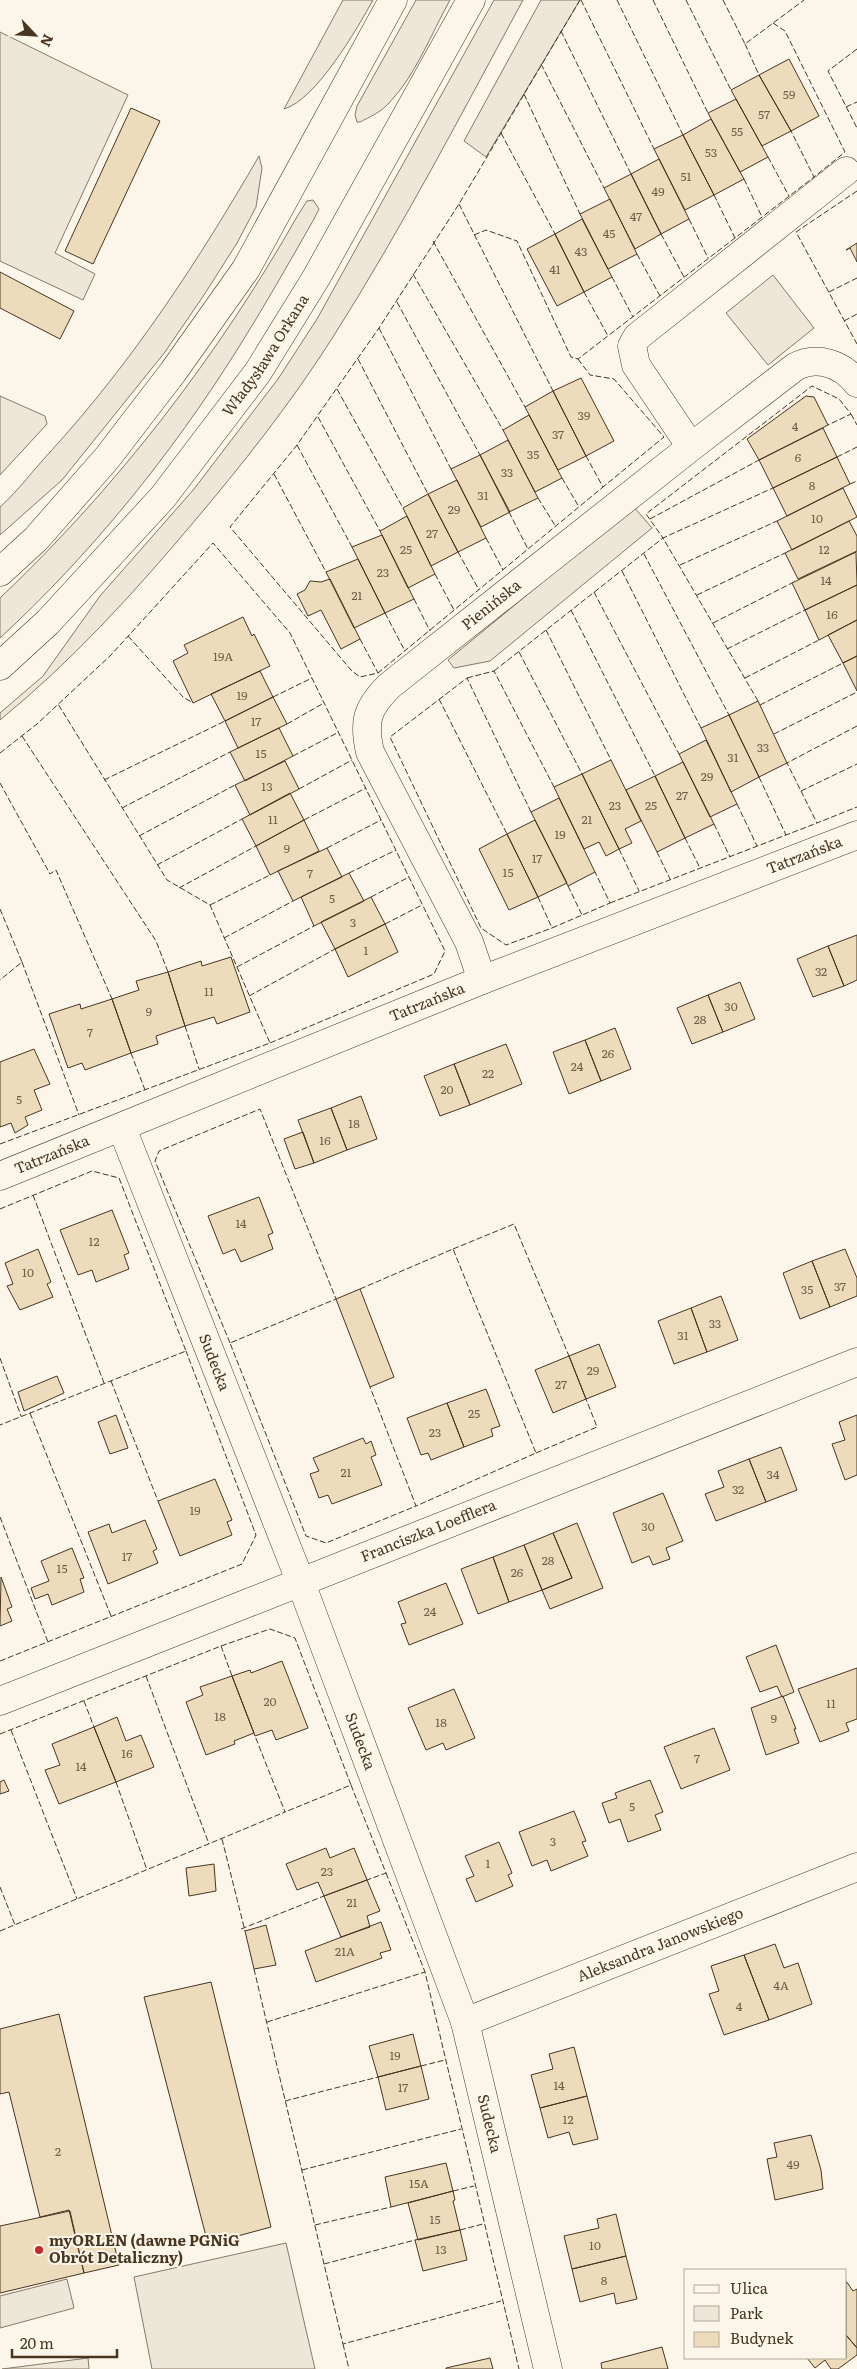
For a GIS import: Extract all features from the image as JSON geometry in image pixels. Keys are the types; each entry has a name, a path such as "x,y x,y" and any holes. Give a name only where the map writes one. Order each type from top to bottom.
{"street":[{"path":"0,572 36,539 107,458 173,372 246,269 393,0"},
{"name":"Władysława Orkana","path":"0,666 48,622 163,497 258,372 316,278 471,0"},
{"path":"691,446 636,365 632,346 637,337 846,170"},
{"name":"Pienińska","path":"482,980 469,942 370,752 367,738 369,709 389,686 691,446 804,362 819,361 836,366 850,374 857,383"},
{"name":"Tatrzańska","path":"0,1176 482,980 857,835"},
{"name":"Sudecka","path":"122,1128 301,1583 464,2022 548,2369"},
{"name":"Franciszka Loefflera","path":"0,1701 301,1583 602,1461 857,1362"},
{"name":"Aleksandra Janowskiego","path":"464,2022 857,1867"}],"green space":[{"path":"343,0 373,0 346,45 322,78 296,103 284,109"},
{"path":"416,0 450,0 415,67 399,92 379,112 357,122 355,115 357,106"},
{"path":"494,0 523,0 407,212 317,362 248,456 147,576 52,675 0,720 0,713 43,676 100,596 194,489 278,379 317,319"},
{"path":"541,0 580,0 486,157 464,141"},
{"path":"259,156 262,168 256,207 237,243 204,295 165,352 62,480 0,535 0,507 81,417 137,346 213,233"},
{"path":"313,200 319,209 314,219 247,334 185,427 98,538 34,606 0,638 0,598 85,511 163,417 200,369 234,319 307,201"},
{"path":"773,275 814,328 768,365 726,313"},
{"path":"0,396 45,416 47,424 0,475"}],"shaded area":[{"path":"0,32 128,95 55,253 95,274 83,300 0,261"},
{"path":"634,507 652,528 490,661 454,668 448,660"},
{"path":"286,2243 315,2369 152,2369 134,2277"},
{"path":"67,2279 74,2308 0,2328 0,2296"},
{"path":"88,2358 89,2369 2,2369"}],"building":[{"path":"789,59 819,116 791,131 759,75"},
{"path":"759,75 791,131 762,146 731,90"},
{"path":"736,99 768,157 740,172 708,113"},
{"path":"131,108 160,121 93,264 65,251"},
{"path":"711,119 744,179 714,195 683,135"},
{"path":"683,135 714,195 685,210 654,149"},
{"path":"659,159 689,219 661,234 631,174"},
{"path":"631,174 661,234 635,249 604,188"},
{"path":"610,199 637,254 608,269 580,214"},
{"path":"582,219 612,277 584,292 555,234"},
{"path":"555,234 584,292 557,306 527,249"},
{"path":"857,243 857,262 850,248 846,250"},
{"path":"0,272 74,311 60,339 0,308"},
{"path":"581,378 614,441 586,456 553,391"},
{"path":"553,391 586,456 558,470 525,407"},
{"path":"806,396 814,397 828,425 759,460 747,439"},
{"path":"529,415 562,478 535,492 503,430"},
{"path":"823,428 837,457 773,488 759,460"},
{"path":"508,440 538,498 509,512 480,455"},
{"path":"480,455 510,512 481,527 451,469"},
{"path":"837,457 850,484 787,516 773,488"},
{"path":"457,480 486,538 458,552 428,494"},
{"path":"843,488 857,517 792,550 777,521"},
{"path":"428,494 458,552 431,566 403,508"},
{"path":"407,516 435,574 408,588 380,531"},
{"path":"849,521 857,536 857,551 798,579 785,553"},
{"path":"382,535 414,599 385,613 352,547"},
{"path":"856,552 857,585 805,610 792,583"},
{"path":"358,559 385,613 354,628 326,572"},
{"path":"330,579 360,639 341,649 321,610 308,616 297,594 305,590 310,581 321,582"},
{"path":"857,585 857,620 819,640 805,610"},
{"path":"243,617 270,666 193,703 173,661 188,653 184,645"},
{"path":"857,620 857,656 843,663 828,635"},
{"path":"857,656 857,691 843,663"},
{"path":"260,671 273,697 225,721 211,694"},
{"path":"273,697 287,724 238,748 225,721"},
{"path":"758,701 787,763 759,777 729,715"},
{"path":"729,715 759,777 731,792 701,728"},
{"path":"279,728 293,756 245,781 230,752"},
{"path":"706,740 737,804 710,817 679,754"},
{"path":"611,760 641,821 625,829 632,843 619,849 582,774"},
{"path":"285,761 299,789 250,815 235,785"},
{"path":"683,762 714,824 685,838 655,776"},
{"path":"582,774 619,849 606,856 599,842 584,849 554,787"},
{"path":"655,776 685,838 657,852 626,790"},
{"path":"290,793 304,820 256,846 242,819"},
{"path":"559,798 595,872 568,886 531,812"},
{"path":"304,820 319,851 270,875 256,846"},
{"path":"535,820 567,883 538,897 507,834"},
{"path":"507,834 538,897 509,910 479,849"},
{"path":"327,848 342,877 293,901 278,871"},
{"path":"349,873 364,901 314,926 301,897"},
{"path":"371,897 385,924 335,949 321,922"},
{"path":"385,924 398,952 348,977 335,949"},
{"path":"857,935 857,980 844,986 828,946"},
{"path":"828,946 844,986 813,997 797,959"},
{"path":"231,957 250,1012 217,1024 214,1017 185,1026 168,972 201,961 202,966"},
{"path":"168,972 185,1026 156,1036 158,1044 131,1053 112,999 139,990 136,981"},
{"path":"740,982 755,1019 723,1032 708,995"},
{"path":"708,995 723,1032 692,1044 677,1008"},
{"path":"112,999 131,1053 85,1070 82,1063 68,1068 49,1014 80,1004 81,1009"},
{"path":"615,1028 631,1069 601,1081 585,1040"},
{"path":"585,1040 601,1081 569,1094 553,1052"},
{"path":"506,1044 522,1084 470,1105 454,1064"},
{"path":"34,1049 50,1084 34,1090 42,1110 25,1117 28,1125 15,1133 11,1123 0,1127 0,1062"},
{"path":"454,1064 470,1105 440,1116 424,1076"},
{"path":"361,1096 377,1139 347,1150 331,1108"},
{"path":"331,1108 347,1150 314,1163 298,1120"},
{"path":"303,1132 314,1163 295,1169 284,1139"},
{"path":"259,1197 273,1233 268,1235 273,1249 241,1262 235,1249 223,1254 208,1216"},
{"path":"112,1210 129,1253 124,1255 129,1269 96,1282 92,1270 78,1275 60,1230"},
{"path":"38,1249 51,1282 47,1284 53,1297 20,1310 7,1286 13,1284 5,1263"},
{"path":"845,1249 857,1278 857,1296 830,1307 812,1261"},
{"path":"812,1261 830,1307 800,1319 783,1273"},
{"path":"360,1289 394,1377 370,1387 336,1299"},
{"path":"721,1296 738,1340 707,1352 691,1308"},
{"path":"691,1308 707,1352 674,1364 658,1321"},
{"path":"599,1344 616,1387 586,1399 569,1356"},
{"path":"569,1356 586,1399 553,1413 535,1370"},
{"path":"57,1376 64,1393 24,1411 18,1392"},
{"path":"486,1389 500,1426 491,1429 493,1436 464,1447 447,1403"},
{"path":"447,1403 464,1447 431,1460 428,1453 421,1455 407,1418"},
{"path":"116,1415 128,1448 110,1454 98,1422"},
{"path":"857,1415 857,1475 845,1480 832,1444 845,1440 839,1422"},
{"path":"363,1438 366,1444 371,1441 376,1455 371,1457 382,1485 332,1504 328,1495 319,1498 310,1474 319,1471 313,1458"},
{"path":"781,1447 797,1490 766,1502 749,1459"},
{"path":"749,1459 766,1502 716,1521 705,1494 724,1487 718,1471"},
{"path":"215,1479 232,1520 227,1522 232,1535 180,1556 158,1501"},
{"path":"663,1493 683,1541 666,1548 670,1559 653,1565 649,1556 632,1563 613,1513"},
{"path":"145,1520 157,1549 153,1551 158,1563 108,1584 88,1532 109,1524 112,1533"},
{"path":"577,1523 603,1588 550,1609 542,1590 572,1578 553,1533"},
{"path":"553,1533 572,1578 542,1590 524,1545"},
{"path":"524,1545 542,1590 509,1602 493,1557"},
{"path":"72,1548 84,1578 80,1579 84,1592 52,1605 48,1594 35,1599 31,1588 49,1581 41,1561"},
{"path":"493,1557 509,1602 478,1614 461,1569"},
{"path":"1,1577 12,1607 7,1609 12,1621 0,1626"},
{"path":"446,1583 463,1624 409,1645 401,1624 406,1623 398,1602"},
{"path":"776,1645 794,1692 782,1697 777,1686 760,1692 746,1657"},
{"path":"282,1661 308,1728 276,1740 272,1730 255,1736 232,1676 250,1670 251,1673"},
{"path":"857,1668 857,1719 846,1723 849,1731 820,1742 798,1689"},
{"path":"232,1676 254,1733 234,1741 235,1744 206,1755 186,1702 203,1695 200,1687"},
{"path":"454,1689 475,1738 446,1750 443,1743 426,1750 408,1708"},
{"path":"783,1696 796,1729 794,1729 799,1743 766,1755 751,1708"},
{"path":"117,1717 126,1741 141,1735 154,1767 116,1782 94,1727"},
{"path":"94,1727 116,1782 59,1804 45,1770 60,1765 52,1744"},
{"path":"714,1728 730,1770 681,1789 664,1747"},
{"path":"4,1780 9,1791 0,1794 0,1782"},
{"path":"650,1780 663,1812 655,1815 661,1830 628,1842 620,1819 609,1823 602,1803 617,1798 615,1793"},
{"path":"574,1811 586,1841 582,1842 588,1856 551,1871 547,1860 532,1866 519,1832"},
{"path":"499,1842 512,1873 508,1875 513,1886 476,1902 466,1879 474,1876 465,1856"},
{"path":"326,1848 330,1858 354,1848 367,1880 324,1896 318,1882 297,1890 286,1864"},
{"path":"214,1864 216,1891 189,1896 186,1868"},
{"path":"367,1880 380,1911 367,1916 370,1927 341,1937 324,1896"},
{"path":"381,1922 391,1950 380,1953 382,1958 316,1982 305,1951"},
{"path":"266,1925 276,1965 254,1969 245,1931"},
{"path":"775,1944 784,1968 798,1963 812,2004 769,2020 744,1955"},
{"path":"744,1955 769,2020 724,2035 709,1994 719,1991 711,1966"},
{"path":"211,1982 271,2227 208,2244 144,1997"},
{"path":"59,2014 119,2265 84,2273 69,2210 40,2217 9,2092 0,2094 0,2029"},
{"path":"413,2034 421,2066 378,2077 369,2046"},
{"path":"574,2047 587,2096 540,2108 531,2075 553,2069 549,2054"},
{"path":"421,2066 429,2099 386,2110 378,2077"},
{"path":"587,2096 598,2139 573,2145 569,2132 548,2138 540,2108"},
{"path":"811,2135 821,2170 823,2189 775,2200 767,2159 777,2157 774,2143"},
{"path":"446,2163 453,2191 391,2207 385,2177"},
{"path":"453,2191 455,2200 453,2201 460,2230 418,2240 408,2203"},
{"name":"myORLEN (dawne PGNiG Obrót Detaliczny)","path":"70,2211 84,2273 0,2293 0,2226"},
{"path":"616,2214 626,2256 572,2269 564,2236 599,2228 597,2219"},
{"path":"460,2230 467,2260 423,2271 415,2240"},
{"path":"626,2256 637,2299 616,2304 614,2293 580,2302 572,2269"},
{"path":"847,2282 853,2291 857,2289 857,2348 847,2336"},
{"path":"847,2336 857,2348 857,2355 838,2369 831,2369 825,2360 815,2368 808,2359 847,2359"},
{"path":"662,2347 668,2369 602,2369 601,2363"},
{"path":"490,2358 493,2369 446,2369 446,2368"}],"fence":[{"path":"580,0 459,204 379,328 297,445 230,527 351,670 360,677 378,673 603,487"},
{"path":"581,0 654,149"},
{"path":"617,0 683,135"},
{"path":"653,0 708,113"},
{"path":"686,0 731,90"},
{"path":"723,0 745,44 804,0"},
{"path":"773,23 785,31 845,152 814,177 791,131"},
{"path":"561,31 631,174"},
{"path":"745,44 759,75"},
{"path":"857,49 828,71 857,128"},
{"path":"541,64 604,188"},
{"path":"524,94 580,214"},
{"path":"846,107 857,102"},
{"path":"501,133 555,234"},
{"path":"768,157 789,196"},
{"path":"474,235 486,230 517,241 571,357 578,359 814,177"},
{"path":"744,179 762,217"},
{"path":"857,191 796,232 857,344"},
{"path":"714,195 735,238"},
{"path":"459,204 553,391"},
{"path":"689,219 708,258"},
{"path":"661,234 684,277"},
{"path":"433,241 525,407"},
{"path":"637,254 660,296"},
{"path":"413,274 503,430"},
{"path":"612,277 633,317"},
{"path":"829,292 857,278"},
{"path":"584,292 608,336"},
{"path":"397,302 480,455"},
{"path":"844,321 857,314"},
{"path":"379,328 451,469"},
{"path":"358,359 428,494"},
{"path":"578,359 590,375 614,379 664,437 603,487 586,456"},
{"path":"494,671 663,538 646,514 812,386 839,399 851,414 828,425"},
{"path":"337,389 403,508"},
{"path":"851,414 857,425"},
{"path":"318,417 380,531"},
{"path":"297,445 352,547"},
{"path":"837,457 857,447"},
{"path":"650,519 759,460"},
{"path":"274,474 326,572"},
{"path":"562,478 579,507"},
{"path":"850,484 857,481"},
{"path":"758,701 663,538 773,488"},
{"path":"538,498 556,527"},
{"path":"509,512 528,549"},
{"path":"680,565 777,521"},
{"path":"486,538 503,570"},
{"path":"0,753 37,724 111,655 213,543 290,633 445,951 434,974 270,1043"},
{"path":"458,552 479,590"},
{"path":"697,595 785,553"},
{"path":"644,554 729,715"},
{"path":"622,571 701,728"},
{"path":"435,574 454,610"},
{"path":"713,623 792,583"},
{"path":"594,592 679,754"},
{"path":"414,599 430,631"},
{"path":"571,610 655,776"},
{"path":"727,649 805,610"},
{"path":"385,613 405,651"},
{"path":"546,630 611,760"},
{"path":"128,636 183,697 193,703"},
{"path":"360,639 378,673"},
{"path":"745,678 819,640"},
{"path":"519,652 582,774"},
{"path":"760,705 843,663"},
{"path":"467,678 494,671 554,787"},
{"path":"273,697 312,678"},
{"path":"531,812 467,678 390,737 481,928 506,945 552,928"},
{"path":"774,734 857,692"},
{"path":"439,699 507,834"},
{"path":"287,724 324,703"},
{"path":"0,1144 270,1043 210,905 167,880 58,704"},
{"path":"104,780 225,721"},
{"path":"857,726 787,763 817,823 857,807"},
{"path":"293,756 339,732"},
{"path":"22,736 156,941 168,972"},
{"path":"122,808 230,752"},
{"path":"299,789 352,760"},
{"path":"801,791 857,764"},
{"path":"759,777 786,835"},
{"path":"0,783 50,874 56,870 112,999"},
{"path":"139,836 235,785"},
{"path":"304,820 366,788"},
{"path":"737,804 757,846"},
{"path":"157,865 242,819"},
{"path":"327,848 381,820"},
{"path":"610,903 817,823"},
{"path":"714,824 730,857"},
{"path":"685,838 700,868"},
{"path":"179,888 256,846"},
{"path":"619,849 639,891"},
{"path":"349,873 396,850"},
{"path":"657,852 670,879"},
{"path":"538,897 552,928 610,903 595,872"},
{"path":"210,905 270,875"},
{"path":"371,897 409,877"},
{"path":"568,886 582,915"},
{"path":"224,938 293,901"},
{"path":"385,924 422,905"},
{"path":"0,909 22,962 0,980"},
{"path":"237,967 314,926"},
{"path":"249,996 335,949"},
{"path":"22,962 79,1115"},
{"path":"185,1026 199,1069"},
{"path":"131,1053 145,1090"},
{"path":"230,1343 155,1161 159,1151 260,1109 336,1299 230,1343 306,1536 326,1543 416,1506 370,1387"},
{"path":"0,1209 92,1171 119,1178 186,1351 0,1425"},
{"path":"33,1195 104,1383"},
{"path":"453,1249 514,1224 569,1356"},
{"path":"360,1289 453,1249 536,1453 416,1506"},
{"path":"0,1661 242,1564 256,1535 186,1351"},
{"path":"0,1358 21,1416"},
{"path":"111,1381 158,1501"},
{"path":"536,1453 597,1427 586,1399"},
{"path":"30,1413 111,1616"},
{"path":"0,1517 48,1642"},
{"path":"221,1646 270,1629 295,1638 351,1785 285,1812"},
{"path":"0,1734 221,1646 232,1676"},
{"path":"146,1676 209,1844"},
{"path":"84,1701 94,1727"},
{"path":"11,1730 77,1899"},
{"path":"0,1931 285,1812 255,1736"},
{"path":"116,1782 147,1870"},
{"path":"351,1785 386,1873 367,1880"},
{"path":"222,1839 245,1931"},
{"path":"386,1873 425,1972 519,2369"},
{"path":"0,1887 15,1925"},
{"path":"241,1929 324,1896"},
{"path":"254,1969 343,2344 501,2301"},
{"path":"267,2022 425,1972"},
{"path":"421,2066 445,2060"},
{"path":"285,2101 378,2077"},
{"path":"302,2170 461,2129"},
{"path":"453,2191 474,2186"},
{"path":"315,2225 391,2207"},
{"path":"460,2230 483,2224"},
{"path":"324,2264 415,2240"},
{"path":"343,2344 349,2369"}],"place":[{"name":"myORLEN (dawne PGNiG Obrót Detaliczny)","path":"39,2250"}]}
